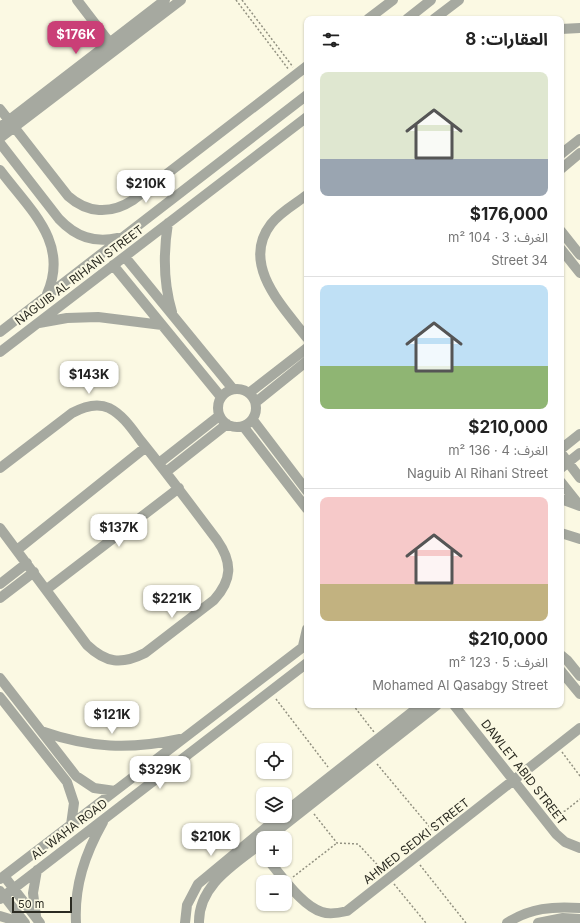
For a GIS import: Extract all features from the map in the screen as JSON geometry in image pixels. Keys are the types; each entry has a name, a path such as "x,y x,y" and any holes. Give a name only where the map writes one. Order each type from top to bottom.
{"street":[{"path":"77,0 112,47"},
{"path":"112,47 165,0"},
{"path":"0,138 12,124 112,47 181,0"},
{"path":"372,16 393,0"},
{"path":"411,16 431,0"},
{"path":"438,16 459,0"},
{"path":"564,29 580,28"},
{"path":"0,109 68,196 82,206 95,210 108,210 121,207 133,200 304,68"},
{"name":"NAGUIB AL RIHANI STREET","path":"0,332 120,238 304,98"},
{"name":"NAGUIB AL RIHANI STREET","path":"0,352 304,119"},
{"path":"0,127 12,124"},
{"path":"564,152 580,139"},
{"path":"0,143 64,224 80,236 93,240 107,241 120,238"},
{"path":"564,166 580,153"},
{"path":"0,170 44,229 51,241 55,255 55,269 47,296"},
{"path":"26,204 39,194"},
{"path":"303,325 264,277 260,264 260,250 264,236 271,224 281,214 304,197"},
{"path":"168,223 164,270 166,293 173,316"},
{"path":"564,235 580,255"},
{"path":"564,253 580,273"},
{"path":"125,257 233,389"},
{"path":"113,265 221,397"},
{"path":"37,323 67,318 98,317 162,325"},
{"path":"249,393 304,350"},
{"path":"256,402 304,363"},
{"path":"233,389 241,389 249,393 256,402 257,408 252,420 244,426 232,427 227,424 219,416 218,406 221,397 233,389"},
{"path":"0,468 72,413 83,407 96,405 108,408 119,414 179,488 225,551 228,564 228,578 223,590 214,600 144,653 133,659 120,661 108,659 96,654 87,645 47,589 0,528"},
{"path":"159,463 219,416"},
{"path":"252,420 304,487"},
{"path":"166,472 227,424"},
{"path":"244,426 304,505"},
{"path":"564,446 579,434"},
{"path":"17,550 146,448"},
{"path":"580,453 565,465 580,478"},
{"path":"564,486 580,506"},
{"path":"47,589 179,488"},
{"path":"564,500 580,506"},
{"path":"564,534 580,539"},
{"path":"0,584 27,563"},
{"path":"0,598 34,572"},
{"name":"AL WAHA ROAD","path":"2,878 304,646"},
{"path":"564,658 580,676"},
{"name":"AL WAHA ROAD","path":"1,895 14,889 304,665"},
{"path":"564,675 580,694"},
{"path":"0,678 82,781 101,790 115,791"},
{"path":"0,697 67,782 74,803 71,825"},
{"path":"292,806 418,708"},
{"path":"277,831 433,708"},
{"name":"DAWLET ABID STREET","path":"456,708 543,817 565,842 580,848"},
{"name":"AHMED SEDKI STREET","path":"292,887 312,908 323,913 335,914 347,911 580,728"},
{"path":"41,731 68,740 112,746 155,745 184,738"},
{"path":"76,923 78,887 83,864 92,843 106,818"},
{"path":"185,923 187,905 198,884 256,847"},
{"path":"199,923 200,909 208,890 222,875 256,848"},
{"name":"AHMED SEDKI STREET","path":"274,867 281,875"},
{"path":"37,870 33,893 38,920"},
{"path":"2,878 14,889 38,920"},
{"path":"1,895 24,923"},
{"path":"507,923 524,913 542,908 560,906 580,908"},
{"path":"0,916 24,923"},
{"path":"538,923 563,918 580,919"}],"path":[{"path":"236,0 296,75"},
{"path":"242,0 268,33 296,75"},
{"path":"256,26 260,23"},
{"path":"264,36 268,33"},
{"path":"271,691 333,774"},
{"path":"355,708 379,738"},
{"path":"557,746 580,776"},
{"path":"371,757 439,839"},
{"path":"543,817 561,812 580,799"},
{"path":"308,807 337,843"},
{"path":"292,878 337,843 358,844 390,878 426,923"},
{"path":"415,858 466,923"}]}
